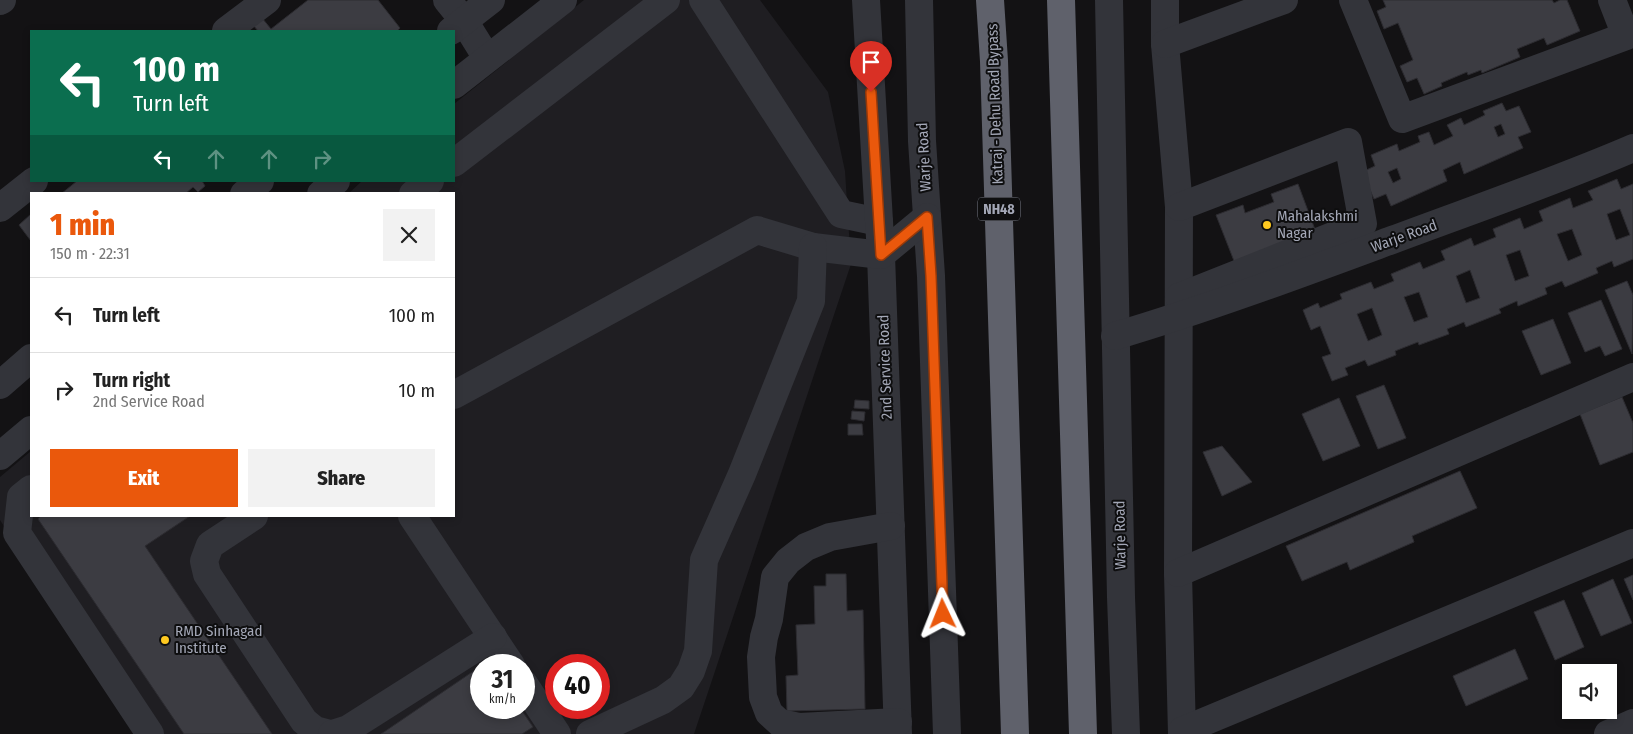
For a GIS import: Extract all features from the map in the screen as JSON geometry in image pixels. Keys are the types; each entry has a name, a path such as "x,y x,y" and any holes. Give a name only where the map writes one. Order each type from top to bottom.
{"highway":[{"name":"Katraj - Dehu Road Bypass","path":"990,0 994,61 1015,734"},
{"path":"1061,0 1083,734"}],"street":[{"path":"227,30 266,0"},
{"path":"447,0 458,26 487,58"},
{"path":"458,26 491,0"},
{"path":"455,84 563,0"},
{"path":"455,162 666,0"},
{"path":"703,0 841,214 879,222"},
{"name":"2nd Service Road","path":"866,0 881,255 898,728"},
{"name":"Warje Road","path":"919,0 922,141 931,276 947,734"},
{"name":"Warje Road","path":"1109,0 1121,597 1126,734"},
{"path":"1165,0 1165,44 1178,207 1178,573 1182,733 1633,543"},
{"path":"1165,44 1284,0"},
{"path":"1353,0 1402,119 1626,36 1612,0"},
{"path":"1178,207 1348,142 1363,224 1179,307"},
{"name":"Warje Road","path":"1115,336 1179,307 1578,172 1633,148"},
{"path":"0,208 33,182"},
{"path":"246,192 259,182"},
{"path":"323,192 335,182"},
{"path":"416,192 429,182"},
{"path":"455,394 757,230 814,246 881,255 927,217"},
{"path":"590,734 663,700 681,687 692,671 698,651 704,560 742,474 810,301 814,246"},
{"path":"0,385 30,359"},
{"path":"1178,573 1633,377"},
{"path":"0,456 30,431"},
{"path":"30,490 21,497 17,532 150,734"},
{"path":"252,517 210,545 204,561 207,574 304,721 315,730 331,734 348,729 493,637"},
{"path":"413,517 504,654"},
{"path":"891,526 830,538 806,547 788,561 775,577 761,657 763,697 769,713 780,724 799,727 898,728"},
{"path":"535,701 557,734"},
{"path":"1608,734 1633,724"}],"shaded area":[{"path":"584,0 760,0 828,92 845,171 851,264 694,734 138,734 0,520 0,477 30,452 30,517 455,517 455,192 350,192 361,182 455,182 455,103"}],"building":[{"path":"308,0 378,0 400,28 398,30 257,30 253,25 262,18 271,29"},
{"path":"1383,0 1552,0 1554,3 1560,0 1567,0 1580,31 1547,45 1544,38 1517,49 1520,57 1482,73 1481,70 1468,75 1467,72 1441,83 1442,86 1424,94 1417,78 1407,82 1400,66 1413,60 1398,23 1384,29 1377,11 1386,7"},
{"path":"1502,103 1506,111 1519,106 1531,132 1518,137 1523,148 1464,174 1460,162 1443,170 1447,181 1391,206 1386,194 1374,199 1362,172 1375,166 1371,155 1397,144 1399,151 1420,142 1418,136 1429,132 1434,145 1453,136 1447,125 1461,118 1464,125 1485,115 1483,111","holes":["1501,124 1505,134 1498,137 1494,127","1397,168 1401,179 1393,183 1388,172"]},
{"path":"1617,179 1621,189 1633,184 1633,259 1614,267 1612,261 1596,268 1598,273 1565,287 1562,281 1545,288 1547,294 1518,306 1517,301 1499,309 1501,313 1466,327 1464,322 1447,329 1449,334 1419,345 1418,342 1395,351 1396,355 1368,366 1365,360 1345,368 1348,375 1332,381 1322,357 1331,354 1320,326 1311,330 1303,310 1318,303 1320,308 1342,299 1340,294 1371,282 1374,289 1394,281 1391,274 1420,262 1423,269 1445,260 1441,251 1471,238 1474,246 1496,237 1493,229 1520,218 1524,229 1543,221 1539,211 1570,198 1573,208 1593,200 1588,191","holes":["1620,209 1630,235 1616,240 1607,214","1572,229 1582,255 1568,261 1557,234","1520,250 1529,276 1515,281 1506,255","1470,270 1480,298 1466,303 1456,276","1419,292 1428,317 1414,322 1404,297","1372,308 1382,335 1368,341 1357,314"]},
{"path":"76,182 203,182 205,186 198,192 193,187 187,192 63,192"},
{"name":"Mahalakshmi Nagar","path":"1298,184 1317,235 1236,266 1216,215 1243,205 1245,213 1274,202 1271,194"},
{"path":"30,215 30,240 19,225"},
{"path":"1627,281 1633,295 1632,354 1605,290"},
{"path":"1601,300 1622,349 1605,356 1600,346 1585,352 1568,313"},
{"path":"1553,319 1571,363 1541,375 1522,331"},
{"path":"1384,385 1406,438 1378,449 1356,396"},
{"path":"1622,397 1633,423 1633,452 1600,465 1580,414"},
{"path":"1339,398 1360,446 1323,461 1302,414"},
{"path":"855,400 869,401 869,409 854,408"},
{"path":"852,411 865,412 864,421 851,419"},
{"path":"848,424 862,424 863,435 848,435"},
{"path":"1222,446 1252,482 1222,496 1203,452"},
{"path":"1460,471 1477,508 1412,536 1414,542 1350,570 1347,562 1302,581 1286,546"},
{"name":"RMD Sinhagad Institute","path":"40,517 188,517 145,546 272,734 184,734 38,519"},
{"path":"826,574 846,574 847,611 863,610 865,709 787,711 786,676 798,675 796,625 815,624 814,586 826,586"},
{"path":"1633,575 1633,600 1624,579"},
{"path":"1613,579 1632,623 1601,636 1582,593"},
{"path":"1564,600 1584,647 1555,660 1534,612"},
{"path":"1515,649 1528,679 1466,706 1453,676"},
{"path":"470,673 470,719 528,719 533,727 522,734 381,734"}],"place":[{"name":"Mahalakshmi Nagar","path":"1267,225"},
{"name":"RMD Sinhagad Institute","path":"165,640"}],"route":[{"path":"871,92 881,255 927,217 931,276 943,614"}]}
